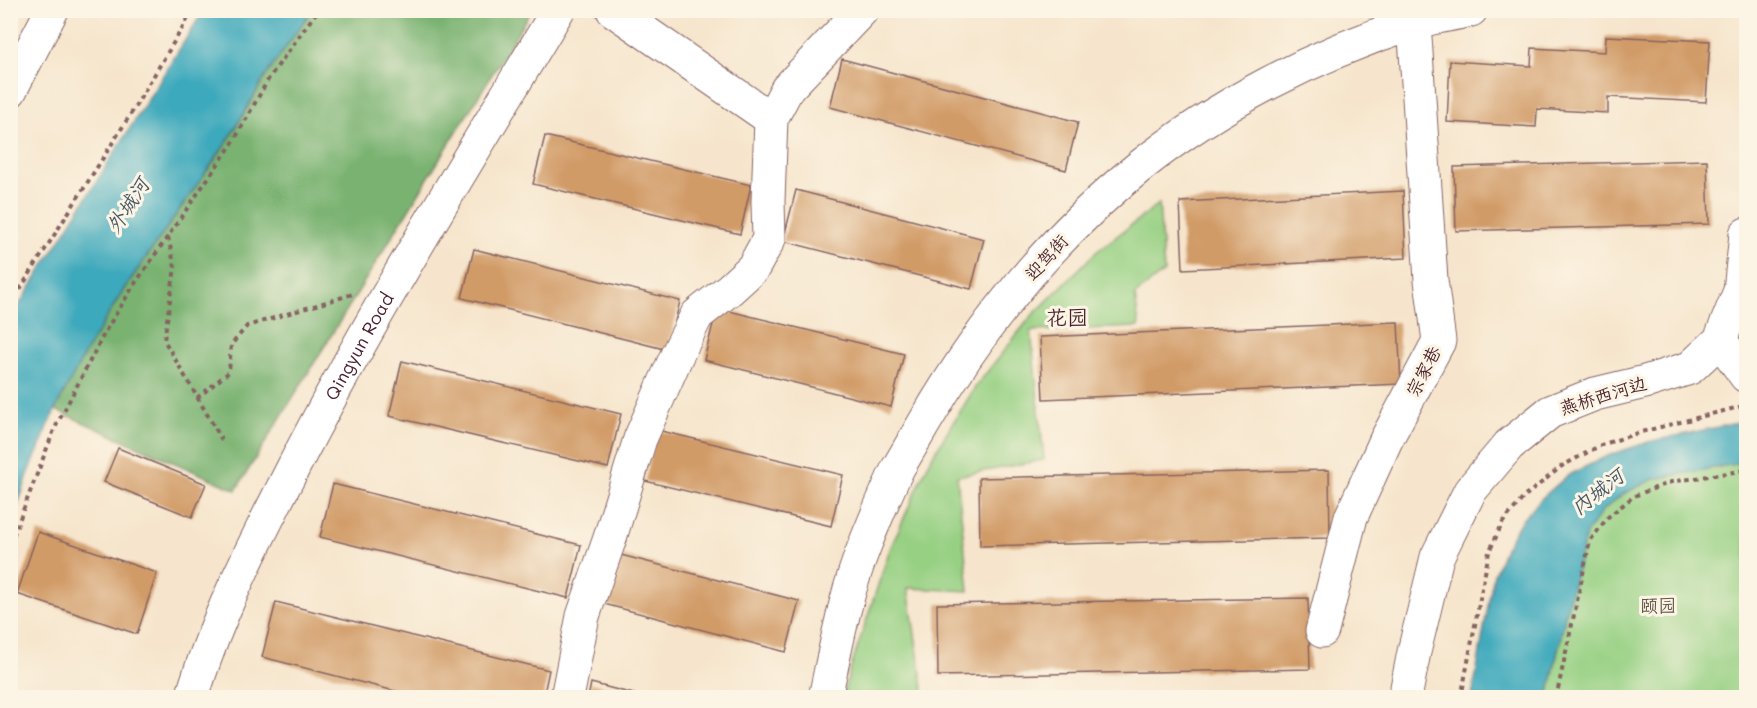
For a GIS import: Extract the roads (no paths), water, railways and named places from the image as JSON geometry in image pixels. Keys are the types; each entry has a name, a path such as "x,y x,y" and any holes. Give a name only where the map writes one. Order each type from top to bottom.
{"street":[{"path":"10,91 52,10"},
{"name":"Qingyun Road","path":"192,698 201,668 244,563 323,410 395,281 558,10"},
{"path":"613,10 771,119"},
{"path":"567,698 583,616 640,439 697,315 730,290 753,268 769,239 771,119 787,89 862,10"},
{"name":"迎驾街","path":"825,698 852,586 865,545 898,468 972,347 1021,284 1073,227 1138,168 1209,118 1281,78 1350,46 1414,22 1471,10"},
{"name":"宗家巷","path":"1322,631 1351,517 1386,440 1439,341 1431,280 1414,22"},
{"name":"燕桥西河边","path":"1405,698 1437,556 1470,491 1509,445 1550,412 1595,393 1645,382 1690,368 1720,340 1740,291 1746,234"},
{"path":"1720,340 1746,376"}],"water":[{"name":"外城河","path":"204,10 311,11 265,77 227,142 124,289 86,351 55,410 28,475 11,525 11,318"},
{"name":"内城河","path":"1746,421 1746,462 1654,479 1623,494 1602,511 1586,534 1548,697 1472,697 1493,577 1505,548 1521,521 1542,498 1567,476 1607,456 1648,442"}],"district":[{"name":"花园","path":"1067,316"}],"park label":[{"name":"颐园","path":"1658,605"}]}
